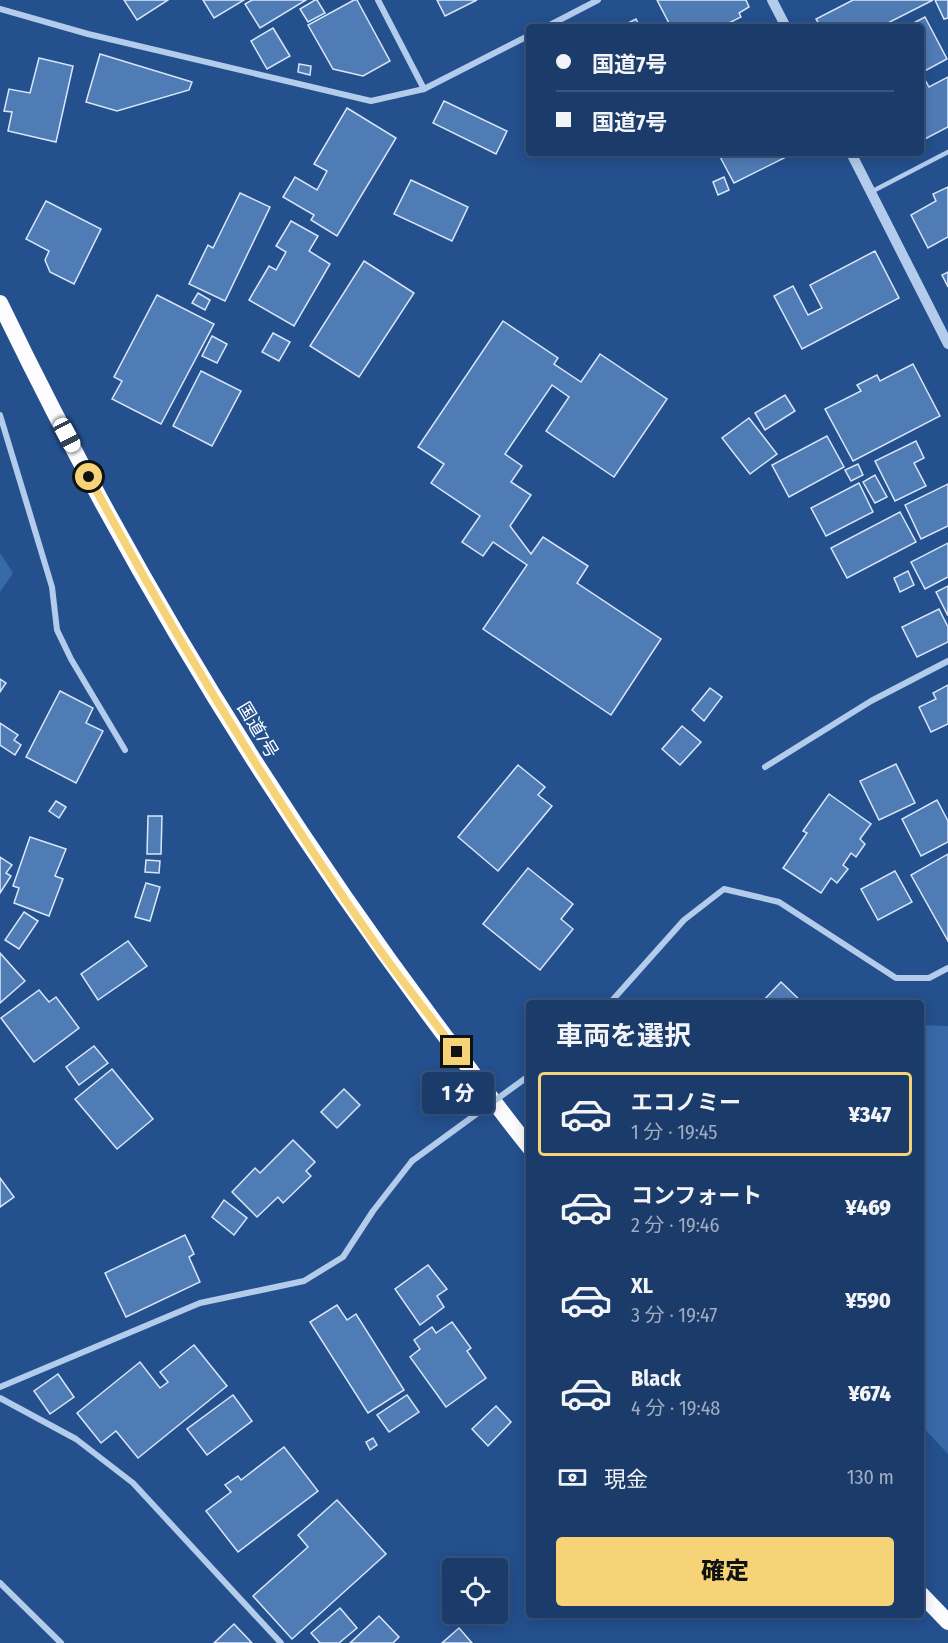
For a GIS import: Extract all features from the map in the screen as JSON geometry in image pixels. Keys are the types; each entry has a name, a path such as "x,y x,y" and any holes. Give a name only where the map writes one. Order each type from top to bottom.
{"highway":[{"name":"国道7号","path":"0,303 33,371 134,562 253,760 376,944 526,1143"},
{"path":"924,1597 948,1622"}],"street":[{"path":"378,0 424,89"},
{"path":"552,24 598,0"},
{"path":"772,0 784,24"},
{"path":"0,9 87,34 370,101 424,89 526,37"},
{"path":"853,156 948,344"},
{"path":"0,303 0,322"},
{"path":"0,415 52,587 57,630 71,659 125,750"},
{"path":"765,768 871,701 948,661"},
{"path":"613,1000 684,920 724,889 779,902 896,978 929,978 948,968"},
{"path":"0,1387 24,1379 200,1303 304,1281 344,1257 373,1211 412,1161 526,1078"},
{"path":"0,1398 76,1439 133,1483 281,1643"},
{"path":"0,1583 61,1643"}],"lane":[{"path":"871,192 948,152"}],"shaded area":[{"path":"0,553 13,573 0,592"},
{"path":"924,1025 948,1026 948,1454 924,1428"}],"building":[{"path":"124,0 168,0 137,20"},
{"path":"203,0 244,0 214,18"},
{"path":"252,0 306,0 260,28 245,4"},
{"path":"315,0 325,13 308,22 300,9"},
{"path":"357,0 390,61 363,76 333,69 308,25"},
{"path":"437,0 477,0 445,16"},
{"path":"657,0 746,0 749,7 739,13 741,17 727,24 669,24"},
{"path":"853,0 933,0 886,24 819,24 816,19"},
{"path":"935,0 948,0 948,18 944,19"},
{"path":"925,17 947,59 924,71 924,24 912,24"},
{"path":"636,19 638,24 626,24"},
{"path":"273,28 290,56 267,69 251,41"},
{"path":"100,54 192,82 189,90 117,111 86,102"},
{"path":"39,58 73,66 56,142 8,131 12,112 4,111 9,89 30,93"},
{"path":"299,64 311,66 310,75 298,72"},
{"path":"948,77 948,127 924,139 924,78 929,87"},
{"path":"444,101 507,131 496,154 433,123"},
{"path":"347,108 396,138 337,236 311,220 314,215 283,197 295,177 317,190 327,171 314,164"},
{"path":"720,156 788,156 734,183"},
{"path":"724,177 729,190 718,195 713,182"},
{"path":"411,180 468,207 452,241 394,214"},
{"path":"948,187 948,237 928,248 911,215 936,201 933,194"},
{"path":"240,193 270,207 225,301 189,284 208,245 213,248"},
{"path":"46,201 101,229 74,284 50,272 45,260 49,251 26,239"},
{"path":"291,221 318,236 309,251 330,264 294,326 249,300 269,266 276,270 286,252 276,246"},
{"path":"875,251 899,298 802,349 774,296 793,286 808,315 822,308 810,285"},
{"path":"364,261 414,293 359,377 310,346"},
{"path":"948,272 948,287 942,275"},
{"path":"198,293 210,300 205,310 192,303"},
{"path":"157,295 214,324 161,424 112,399 122,381 114,377"},
{"path":"503,321 558,358 554,364 581,382 600,354 667,399 614,477 546,431 569,397 552,385 505,454 522,466 511,482 531,495 510,526 531,554 543,537 588,566 577,583 661,639 611,715 483,629 527,565 493,542 483,556 462,542 480,516 431,483 444,464 418,447"},
{"path":"273,333 290,342 279,361 262,352"},
{"path":"212,336 227,344 217,363 202,356"},
{"path":"913,364 940,416 853,461 825,409 861,391 857,385 877,375 880,381"},
{"path":"201,371 241,391 212,446 173,426"},
{"path":"785,395 795,411 765,430 755,413"},
{"path":"749,418 777,454 750,474 722,438"},
{"path":"827,436 844,467 789,497 772,465"},
{"path":"916,441 924,458 914,463 926,486 895,501 875,461"},
{"path":"858,464 863,475 851,481 845,470"},
{"path":"875,475 887,497 875,503 863,482"},
{"path":"859,483 873,512 826,536 811,508"},
{"path":"948,484 948,526 921,539 905,505"},
{"path":"900,512 916,542 847,578 831,548"},
{"path":"948,543 948,577 925,589 911,562"},
{"path":"908,571 914,585 900,592 894,578"},
{"path":"948,586 948,616 936,592"},
{"path":"939,609 948,627 948,642 917,657 902,627"},
{"path":"0,679 6,683 0,692"},
{"path":"948,685 948,724 931,732 919,707 936,699 933,693"},
{"path":"710,688 722,697 704,721 692,710"},
{"path":"60,691 93,708 86,723 103,731 76,783 26,757"},
{"path":"0,723 18,735 14,740 21,745 15,755 0,745"},
{"path":"682,726 701,742 680,765 662,749"},
{"path":"896,764 915,803 879,820 860,781"},
{"path":"518,765 545,787 538,795 552,806 498,871 458,837"},
{"path":"829,794 871,824 860,839 865,844 856,857 851,853 843,865 848,869 837,883 831,878 821,893 783,868 807,833 803,831"},
{"path":"937,800 948,821 948,842 921,856 902,819"},
{"path":"56,801 66,807 59,818 49,811"},
{"path":"148,816 162,816 161,854 147,854"},
{"path":"30,837 66,849 55,876 63,879 49,916 14,903 19,888 13,886"},
{"path":"948,854 948,941 911,875"},
{"path":"0,857 12,865 6,873 11,876 0,893"},
{"path":"146,860 160,861 159,873 145,872"},
{"path":"528,868 573,904 561,919 573,929 540,970 483,924"},
{"path":"895,871 912,902 878,920 861,889"},
{"path":"146,883 160,887 150,921 135,917"},
{"path":"24,912 38,921 19,949 5,940"},
{"path":"128,941 147,966 98,1000 81,974"},
{"path":"0,953 25,981 0,1003"},
{"path":"781,982 800,1000 764,1000"},
{"path":"39,990 49,1002 56,997 79,1028 34,1062 1,1018"},
{"path":"94,1046 108,1063 79,1085 66,1067"},
{"path":"112,1069 153,1119 117,1149 75,1099"},
{"path":"344,1089 360,1105 337,1128 321,1112"},
{"path":"293,1140 315,1162 306,1171 311,1176 283,1203 278,1197 257,1217 232,1192 255,1168 260,1173"},
{"path":"0,1178 14,1197 0,1207"},
{"path":"224,1200 247,1218 234,1235 212,1217"},
{"path":"185,1235 194,1254 189,1257 200,1282 126,1317 105,1273"},
{"path":"428,1265 447,1289 437,1296 444,1307 420,1325 395,1289"},
{"path":"337,1305 347,1320 356,1314 404,1390 368,1413 310,1322"},
{"path":"452,1322 471,1348 467,1351 486,1378 446,1407 410,1357 420,1349 414,1340 432,1327 436,1333"},
{"path":"194,1345 227,1386 138,1458 116,1431 101,1443 77,1413 140,1362 160,1388 168,1382 160,1372"},
{"path":"58,1374 74,1397 50,1414 34,1391"},
{"path":"233,1395 252,1421 207,1455 187,1429"},
{"path":"407,1395 419,1412 389,1432 377,1415"},
{"path":"496,1406 511,1422 488,1446 472,1429"},
{"path":"373,1438 377,1445 370,1450 366,1442"},
{"path":"284,1447 318,1491 238,1552 206,1511 231,1492 225,1485 238,1476 241,1480"},
{"path":"337,1500 386,1554 292,1639 253,1596 308,1547 298,1535"},
{"path":"340,1608 357,1628 339,1643 320,1643 311,1633"},
{"path":"379,1616 399,1637 393,1643 350,1643"},
{"path":"234,1624 252,1643 214,1643"},
{"path":"459,1628 472,1643 442,1643"}],"route":[{"path":"89,477 134,562 253,760 376,944 457,1052"}]}
